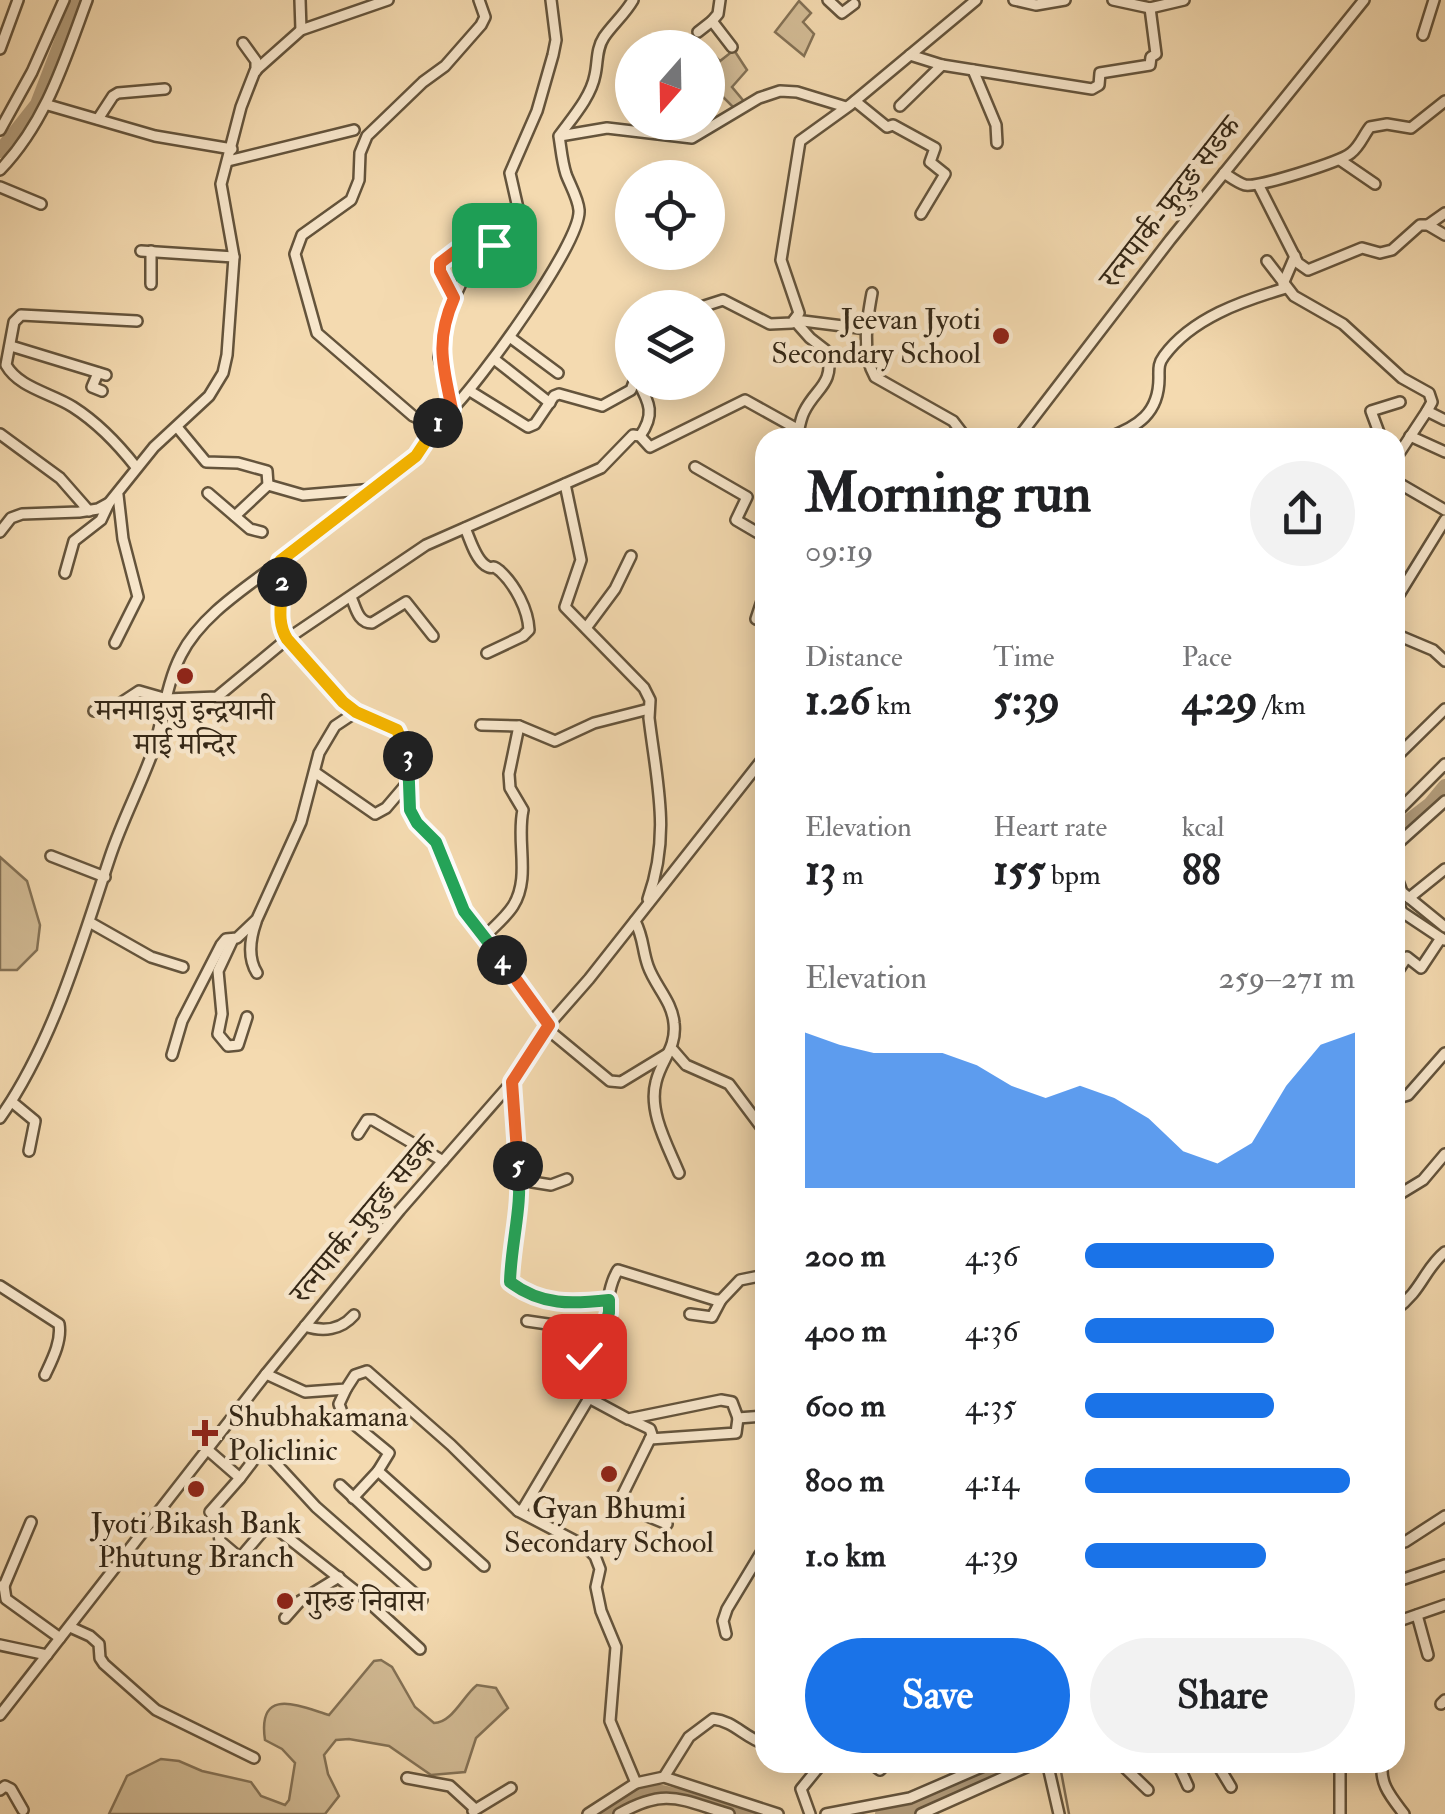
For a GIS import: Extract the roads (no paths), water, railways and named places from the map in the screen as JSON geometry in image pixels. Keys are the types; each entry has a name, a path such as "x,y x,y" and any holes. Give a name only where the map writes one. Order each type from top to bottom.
{"street":[{"path":"0,50 18,0"},
{"path":"0,130 32,72 64,0"},
{"path":"0,170 20,150 48,105 87,0"},
{"path":"300,0 301,30"},
{"path":"256,72 301,30 388,0"},
{"path":"434,426 414,416 317,334 296,254 302,235 351,200 367,136 444,66 481,25 485,17 479,0"},
{"path":"454,298 440,271 445,256 457,250 494,245 520,217 510,173 537,111 554,55 551,0"},
{"path":"0,1118 12,1102 44,1035 90,923 153,750 180,655 202,626 416,456 434,426 470,391 511,338 578,230 580,208 564,168 559,136 595,76 595,60 604,38 633,0"},
{"path":"700,30 718,14 720,0"},
{"path":"828,0 842,13 854,4"},
{"path":"725,301 770,324 792,323 800,313 781,260 800,141 851,104 976,0"},
{"path":"1014,0 1036,5 1065,0"},
{"path":"1113,0 1150,8 1184,0"},
{"name":"रत्नपार्क-फुटुङ सडक","path":"1026,428 1364,0"},
{"path":"1422,35 1434,0"},
{"path":"910,54 942,65 1092,89 1100,85 1100,73 1150,65 1156,54 1150,8"},
{"path":"712,20 732,46"},
{"path":"0,532 11,518 22,514 88,511 109,503 136,467 209,396 223,373 234,257 222,184 241,107 256,72 256,61 243,43"},
{"path":"900,106 942,65"},
{"path":"973,70 996,124 996,143"},
{"path":"98,119 118,93 165,88"},
{"path":"559,136 607,128 692,138 759,98 780,91 797,92 851,104 886,128 893,125 935,148 930,164 945,174 922,214"},
{"path":"1224,173 1243,185 1260,186 1340,160 1361,143 1370,128 1387,124 1411,128 1445,101"},
{"path":"48,105 155,136 232,149"},
{"path":"228,161 354,130"},
{"path":"1340,160 1374,184"},
{"path":"1260,186 1302,268 1308,270 1362,248 1380,253 1392,250 1420,225 1445,235"},
{"path":"0,188 42,204"},
{"path":"1428,225 1445,213"},
{"path":"151,284 146,251 234,257"},
{"path":"1126,428 1148,416 1158,397 1159,364 1176,344 1238,302 1284,286 1296,256"},
{"path":"1267,262 1284,286 1307,305 1343,324 1402,378 1429,393 1432,402 1405,443"},
{"path":"452,409 439,357 447,312 465,274"},
{"path":"872,293 868,365 875,377 954,421 959,428"},
{"path":"136,321 21,315 14,322 11,346 3,364 22,381 98,424 136,467"},
{"path":"794,320 867,329"},
{"path":"794,320 828,352 830,365 822,390 804,412 800,428"},
{"path":"511,338 558,373"},
{"path":"11,346 102,374 92,387 102,392"},
{"path":"494,359 550,402"},
{"path":"470,391 528,427 535,424 559,394 602,406 615,399"},
{"path":"640,436 651,416 647,400"},
{"path":"94,711 110,710 139,691 166,700 225,693 287,639 410,554 601,468 634,436 640,436 650,447 745,400 789,428"},
{"path":"1377,428 1371,411 1400,402"},
{"path":"1427,411 1445,420"},
{"path":"178,427 206,462 260,466 267,470 268,485"},
{"path":"0,434 60,478 88,511"},
{"path":"1410,436 1445,452"},
{"path":"695,467 746,498 736,520 755,531"},
{"path":"565,484 581,560 565,606 648,693 663,830 656,878 644,908"},
{"path":"268,485 303,495 376,489"},
{"path":"234,516 268,485"},
{"path":"1405,488 1445,510"},
{"path":"208,494 250,529 262,532"},
{"path":"115,643 138,596 123,539 118,495"},
{"path":"65,573 76,538 102,520 109,503"},
{"path":"1405,585 1445,520"},
{"path":"465,528 479,558 498,570 526,608 529,630 486,653"},
{"path":"586,628 625,572 631,556"},
{"path":"280,561 280,614 287,639 343,702 397,730 408,757 410,810 436,842 464,911 547,1027 610,1081 621,1082 673,1050"},
{"path":"351,597 360,619 367,623 406,602 433,636"},
{"path":"1405,638 1445,660"},
{"path":"481,725 519,726 555,741 594,723 649,709"},
{"path":"1405,748 1445,709"},
{"path":"257,973 250,938 256,919 302,822 319,753 336,726 356,712"},
{"path":"485,936 512,909 520,893 519,822 523,810 510,788 508,774 519,726"},
{"path":"1405,804 1445,764"},
{"name":"रत्नपार्क-फुटुङ सडक","path":"0,1715 266,1374 512,1082 547,1027 755,769"},
{"path":"316,774 375,814 386,808 409,780"},
{"path":"1405,837 1445,801"},
{"path":"51,856 104,877"},
{"path":"1410,898 1445,869"},
{"path":"1405,894 1440,925 1443,940 1420,968 1407,957 1405,960"},
{"path":"1405,913 1440,925"},
{"path":"247,1017 238,1046 228,1046 218,1034 222,1014 217,979 233,939 256,919"},
{"path":"634,922 675,1026 673,1050 656,1080 654,1104 678,1173"},
{"path":"90,923 151,957 183,967"},
{"path":"172,1055 182,1021 221,946 226,939 233,939"},
{"path":"673,1050 686,1064 728,1084 755,1119"},
{"path":"1405,1096 1445,1053"},
{"path":"512,1082 520,1180 510,1282 549,1302 609,1300"},
{"path":"12,1102 34,1120 28,1151"},
{"path":"358,1134 368,1120 374,1120 442,1161"},
{"path":"1405,1191 1424,1180 1445,1154"},
{"path":"520,1180 552,1185 567,1179"},
{"path":"1405,1302 1445,1252"},
{"path":"518,1511 589,1398 599,1374 597,1360 618,1270 720,1300"},
{"path":"690,1314 712,1317 720,1300 740,1280 755,1277"},
{"path":"0,1286 59,1324 54,1356 44,1375"},
{"path":"306,1326 328,1330 348,1322 354,1315"},
{"path":"527,1321 568,1327 572,1343 585,1358 597,1360"},
{"path":"353,1498 389,1453 343,1415 339,1404 354,1375 367,1371 452,1445 518,1511 585,1546 600,1568 596,1587 616,1647 610,1722 636,1783"},
{"path":"266,1374 306,1392 346,1389"},
{"path":"589,1398 650,1430 650,1439 618,1503 667,1524"},
{"path":"628,1419 722,1400 732,1402 738,1418 736,1432 650,1439"},
{"path":"738,1418 755,1417"},
{"path":"209,1451 240,1478"},
{"path":"420,1649 293,1540 268,1524 240,1558 220,1541 218,1534 223,1527 210,1512 259,1454 270,1456 316,1507 422,1600"},
{"path":"378,1470 484,1566"},
{"path":"340,1486 424,1564"},
{"path":"1405,1542 1445,1516"},
{"path":"31,1522 2,1586 6,1599 60,1638"},
{"path":"726,1634 726,1609 755,1562"},
{"path":"1405,1579 1445,1565"},
{"path":"285,1618 300,1600 339,1578"},
{"path":"1405,1619 1445,1605"},
{"path":"1417,1615 1428,1655"},
{"path":"70,1627 90,1636 98,1644 104,1664 156,1710 254,1758"},
{"path":"0,1645 47,1655"},
{"path":"664,1777 689,1737 712,1719 734,1725 755,1741"},
{"path":"810,1814 801,1790 814,1773"},
{"path":"826,1814 910,1798 968,1773"},
{"path":"921,1814 1012,1773"},
{"path":"1050,1773 1059,1814"},
{"path":"1130,1773 1148,1790"},
{"path":"1182,1773 1188,1786"},
{"path":"1223,1773 1231,1787"},
{"path":"1340,1773 1340,1814"},
{"path":"1380,1773 1404,1814"},
{"path":"588,1814 636,1783 664,1777 778,1814"},
{"path":"407,1778 450,1786 473,1811 511,1788"},
{"path":"0,1790 6,1786 11,1789 23,1810"},
{"path":"619,1814 646,1798 662,1796 729,1814"}],"waterway":[{"path":"0,151 37,104 77,0"},
{"path":"1405,823 1445,786"},
{"path":"882,1814 913,1808 987,1773"},
{"path":"1061,1773 1069,1814"},
{"path":"601,1814 649,1789 758,1814"}],"place":[{"name":"Jeevan Jyoti Secondary School","path":"1001,336"},
{"name":"मनमाइजु इन्द्रयानी माई मन्दिर","path":"185,676"},
{"name":"Shubhakamana Policlinic","path":"205,1433"},
{"name":"Gyan Bhumi Secondary School","path":"609,1474"},
{"name":"Jyoti Bikash Bank Phutung Branch","path":"196,1489"},
{"name":"गुरुङ निवास","path":"285,1601"}]}
